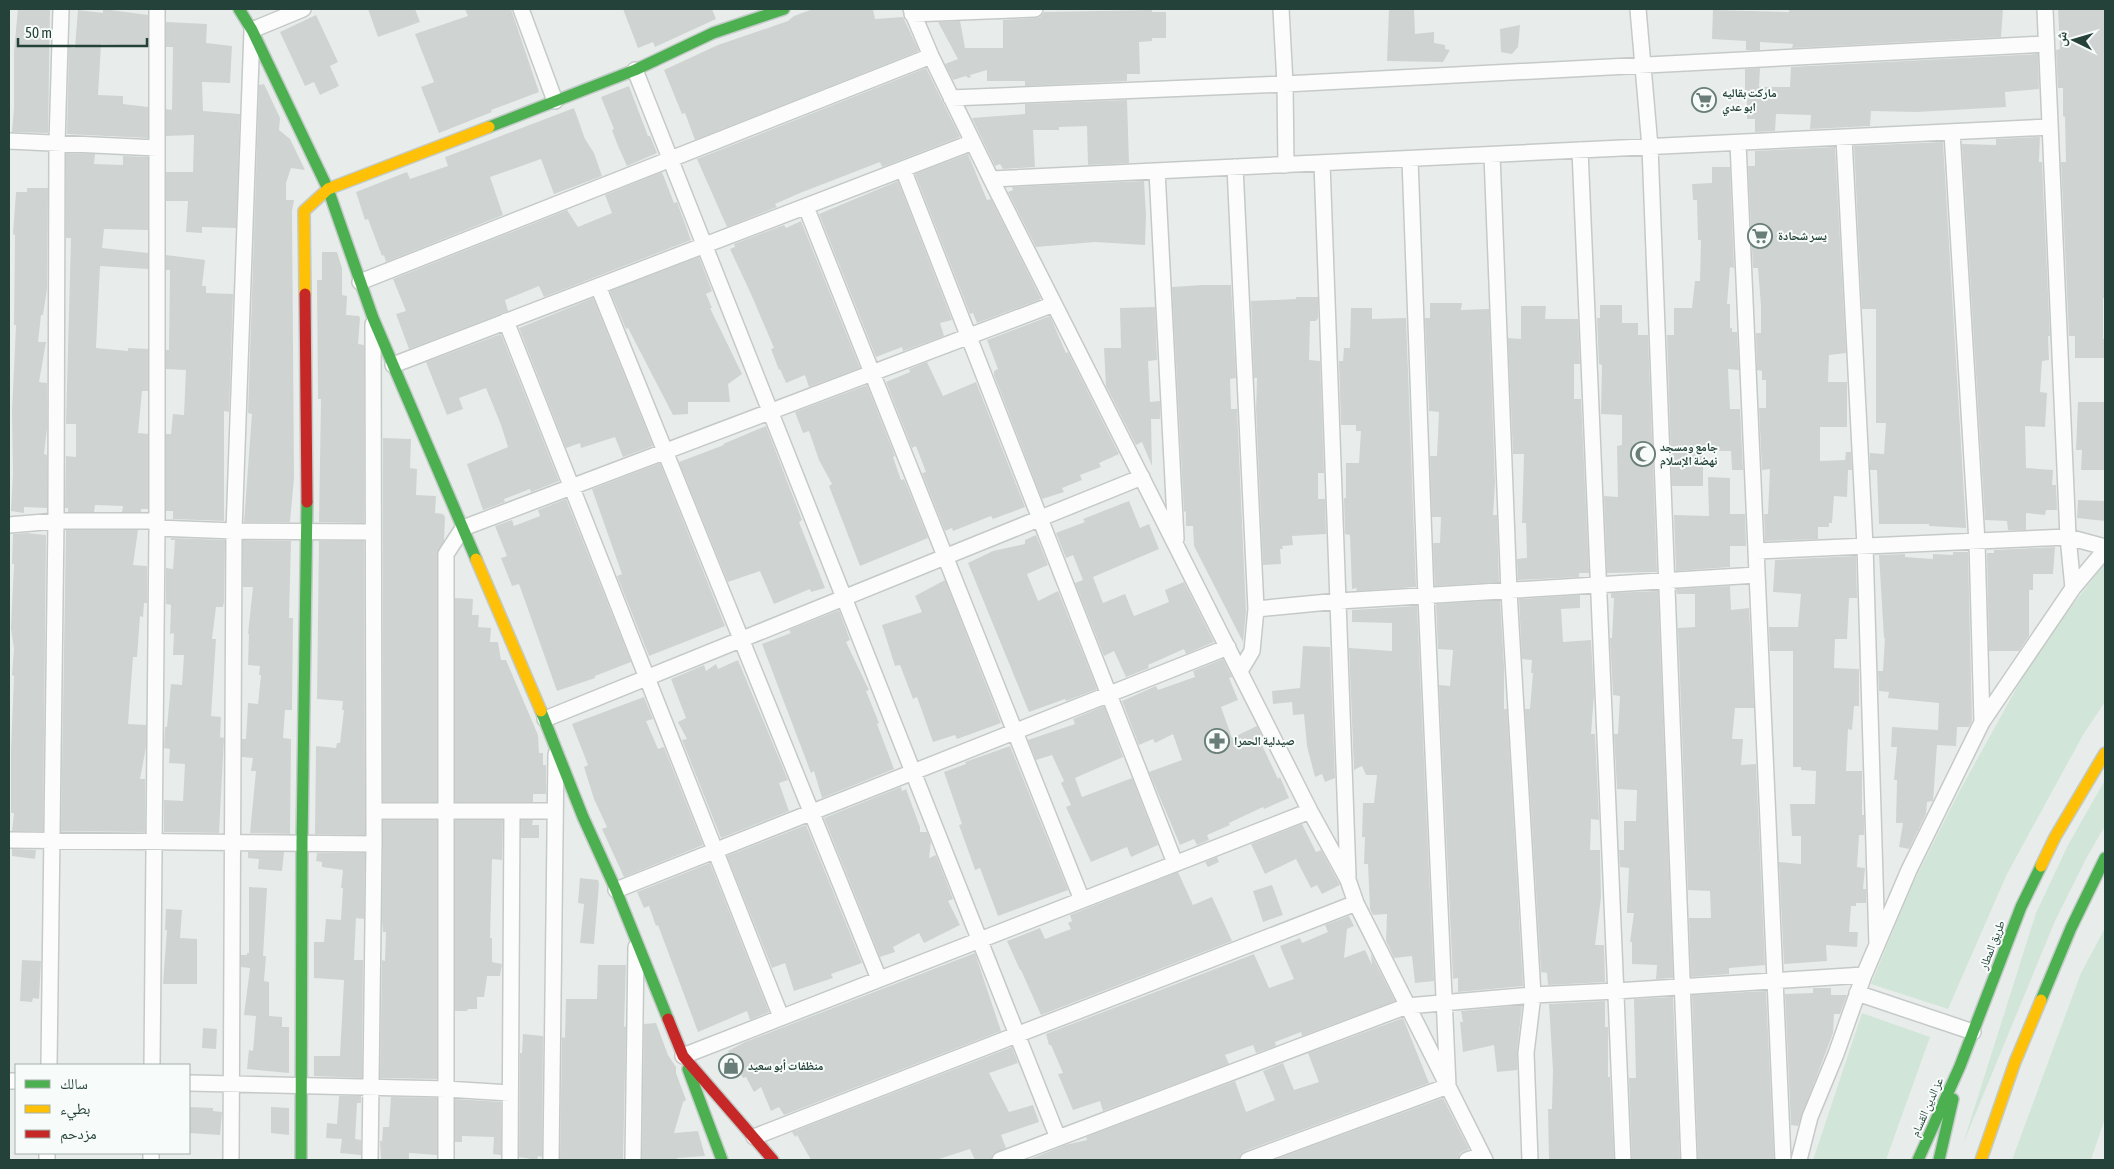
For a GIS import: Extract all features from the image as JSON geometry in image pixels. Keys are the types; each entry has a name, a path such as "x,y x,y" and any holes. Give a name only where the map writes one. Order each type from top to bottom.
{"main road":[{"path":"239,9 252,30 328,189 372,318 556,745 583,817 616,890 683,1056 722,1160"},
{"path":"301,1160 302,843 307,532 304,211 328,189 635,70 713,33 784,9"},
{"name":"طريق المطار","path":"1940,1160 1960,1066 2021,907 2055,837 2105,753"},
{"path":"1982,1160 2015,1062 2071,928 2105,858"},
{"path":"683,1056 774,1160"},
{"name":"عز الدين القسام","path":"1918,1160 1960,1066"}],"street":[{"path":"49,1064 56,521 57,143 60,9"},
{"path":"152,1064 157,525 157,9"},
{"path":"231,1160 234,531 252,30 303,9"},
{"path":"521,9 555,101"},
{"path":"1035,9 911,11 991,179 1310,811 1348,880 1356,903 1484,1157 1467,1160"},
{"path":"1281,9 1285,84 1286,165"},
{"path":"1638,9 1650,147 1689,1160"},
{"path":"2045,9 2068,537 2073,588"},
{"path":"951,98 1285,84 2046,44"},
{"path":"360,282 931,56"},
{"path":"635,70 1058,1138"},
{"path":"991,179 2050,128"},
{"path":"1952,132 1977,542 1982,722"},
{"path":"1844,138 1865,546 1877,945"},
{"path":"9,141 157,148"},
{"path":"393,365 973,142"},
{"path":"1738,143 1783,1160"},
{"path":"1580,150 1623,1160"},
{"path":"1492,155 1509,592 1533,995 1526,1053 1530,1160"},
{"path":"1410,159 1426,597 1448,1086"},
{"path":"1322,163 1348,880"},
{"path":"1235,167 1256,609 1252,650 1240,671"},
{"path":"903,169 1175,863"},
{"path":"1157,171 1176,544"},
{"path":"806,206 1082,900"},
{"path":"598,286 878,979"},
{"path":"446,1160 446,554 463,528 1054,304"},
{"path":"370,1160 374,844 372,318"},
{"path":"506,321 781,1017"},
{"path":"545,719 1142,477"},
{"path":"9,525 56,521 157,525 234,531 373,532"},
{"path":"1756,551 2068,537 2105,549 2073,588 1982,722 1909,870 1864,975 1810,1117 1799,1160"},
{"path":"1256,609 1339,601 1509,592 1757,575"},
{"path":"616,890 1228,647"},
{"path":"551,1160 556,745"},
{"path":"374,811 555,811"},
{"path":"510,1160 512,811"},
{"path":"683,1056 1310,811"},
{"path":"9,840 374,844"},
{"path":"754,1137 1356,903"},
{"path":"633,1160 636,941"},
{"path":"1000,1160 1407,1006 1533,995 1616,992 1864,975"},
{"path":"1857,992 1974,1032"},
{"path":"190,1083 510,1092"},
{"path":"1248,1160 1448,1086"},
{"path":"712,1135 712,1160"}],"green space":[{"path":"2105,563 2105,702 2083,735 2007,874 1948,1009 1871,984 1911,887 1959,792 2037,651"},
{"path":"2105,780 2105,826 2055,921 1963,1144 2036,913 2068,845"},
{"path":"2105,928 2105,1118 2091,1160 2012,1160 2081,973"},
{"path":"1862,1013 1930,1037 1886,1160 1813,1160"}],"building":[{"path":"18,9 50,9 48,133 12,132 14,51"},
{"path":"103,9 148,15 148,46 101,44 98,95 123,96 123,104 148,107 148,138 67,134 69,47 75,48 78,10 103,13"},
{"path":"368,9 415,9 420,22 378,37"},
{"path":"465,9 511,9 539,92 491,110 492,112 439,133 421,87 434,82 415,34 468,16"},
{"path":"623,9 712,9 716,19 655,47 653,42 638,48"},
{"path":"813,9 873,9 875,19 903,17 919,51 695,140 685,113 682,114 664,70 718,45 788,21 794,16"},
{"path":"1389,9 1414,9 1415,34 1434,32 1434,43 1445,45 1445,49 1450,50 1443,62 1387,61"},
{"path":"2003,9 2001,37 1792,48 1793,44 1760,42 1760,50 1746,50 1746,41 1712,39 1713,10 1789,12 1789,10"},
{"path":"2058,9 2105,9 2105,298 2103,298 2103,339 2105,339 2105,358 2075,358 2075,336 2069,336 2061,162 2066,162 2065,117 2063,116 2063,88 2058,88 2056,50 2060,49"},
{"path":"1152,10 1152,12 1166,12 1166,38 1152,38 1152,41 1139,42 1140,74 1127,74 1127,81 1025,86 1025,81 987,81 987,70 970,75 971,77 968,78 966,76 953,80 945,64 958,59 938,22 960,21 965,48 1003,48 1003,20 1036,18 1040,17 1044,12"},
{"path":"316,15 338,62 330,66 339,86 320,95 314,82 305,86 280,32"},
{"path":"166,22 207,24 206,43 232,46 230,83 202,82 203,111 240,114 236,228 202,227 202,233 186,232 188,201 166,201 166,172 193,172 194,135 166,136 166,109 172,110 173,47 166,47"},
{"path":"1520,25 1518,47 1512,54 1501,52 1500,29"},
{"path":"2038,54 2039,89 2005,92 2006,107 1916,112 1871,111 1870,126 1810,129 1811,115 1776,114 1775,131 1755,132 1755,119 1747,119 1745,69 1760,68 1759,87 1790,87 1791,67"},
{"path":"926,68 960,137 882,167 880,162 800,193 775,204 777,207 727,227 697,159"},
{"path":"264,84 280,118 279,130 290,139 305,170 291,168 286,183 286,200 294,200 292,211 294,478 290,522 244,522 252,414 248,413 259,85"},
{"path":"629,86 648,136 650,136 657,153 627,166 601,97"},
{"path":"1127,100 1129,163 1088,165 1087,126 1059,127 1059,130 1033,130 1035,167 1003,169 1000,164 995,166 972,118 1025,114 1025,104"},
{"path":"574,108 585,139 594,153 602,176 554,194 541,159 490,177 503,215 386,262 368,219 365,220 356,192 407,172 410,179 448,166 445,157"},
{"path":"2040,137 2039,162 2042,162 2050,336 2048,336 2049,360 2042,361 2040,392 2047,393 2045,427 2025,426 2026,468 2053,470 2052,485 2056,485 2057,510 2046,510 2045,515 2026,513 2026,530 2008,530 2007,521 1985,520 1962,144 1996,145 1996,139"},
{"path":"1943,142 1966,528 1929,526 1929,524 1879,524 1877,470 1870,470 1870,453 1884,454 1886,423 1876,423 1876,309 1862,309 1854,146"},
{"path":"1835,147 1846,353 1829,355 1828,382 1847,382 1847,427 1820,427 1820,461 1845,460 1846,452 1851,452 1852,470 1848,470 1847,497 1834,496 1832,523 1829,523 1829,527 1818,527 1818,539 1765,541 1764,514 1768,514 1770,469 1762,470 1759,408 1766,408 1766,380 1762,380 1762,371 1757,370 1756,333 1761,333 1761,306 1758,268 1753,268 1748,166 1755,166 1755,151"},
{"path":"66,153 95,154 94,164 123,165 123,156 148,157 148,230 104,229 102,248 148,253 148,269 100,266 96,348 128,351 128,348 148,349 148,391 142,391 138,433 148,434 148,509 141,509 141,512 122,512 123,506 95,505 94,512 68,512 68,508 65,508 66,456 76,457 76,424 66,424 71,238 66,238"},
{"path":"968,154 987,200 991,199 1041,299 977,323 973,313 970,314 915,174"},
{"path":"1712,167 1730,167 1734,268 1730,267 1727,304 1730,304 1730,328 1732,328 1732,332 1737,332 1739,370 1728,369 1730,409 1740,409 1743,470 1732,470 1731,451 1703,451 1703,486 1672,486 1667,335 1674,335 1674,308 1692,308 1695,281 1700,281 1701,240 1698,240 1697,200 1693,200 1692,184 1712,183"},
{"path":"662,172 674,203 677,202 691,240 544,297 539,286 505,300 508,311 409,349 396,314 406,311 393,279 567,210 578,227 612,213 605,195"},
{"path":"898,181 952,320 940,323 944,336 903,351 902,347 876,357 819,214"},
{"path":"1144,181 1145,245 1095,242 1036,247 1008,192 1013,190 1012,187"},
{"path":"27,188 48,188 47,289 43,315 41,315 38,342 46,342 39,382 47,383 47,428 44,454 47,455 47,508 24,507 24,513 11,511 13,473 12,412 16,325 14,325 15,235 13,234 16,192 27,192"},
{"path":"801,221 860,368 809,387 805,375 786,383 771,349 774,348 730,249 735,247 734,244 784,225 786,228"},
{"path":"322,252 337,252 342,268 342,295 347,296 346,315 359,316 360,318 358,344 364,345 364,523 319,522 321,399 318,399 317,280 322,280"},
{"path":"166,255 205,260 202,286 206,286 206,293 233,294 229,412 224,411 224,521 173,519 173,511 166,511 166,434 171,434 173,414 184,415 186,370 166,369 166,350 169,350 170,270 166,270"},
{"path":"699,257 712,291 706,294 712,308 710,308 742,374 728,384 730,402 688,402 688,414 673,415 628,328 626,329 610,291"},
{"path":"1231,285 1236,378 1230,379 1231,409 1237,409 1246,612 1243,642 1194,546 1193,526 1186,526 1186,511 1184,512 1172,287"},
{"path":"1296,297 1318,297 1318,318 1316,321 1310,321 1309,360 1320,361 1324,473 1318,473 1318,499 1325,499 1326,534 1292,536 1293,545 1282,546 1283,549 1280,549 1281,564 1263,565 1256,409 1257,378 1254,378 1251,301 1296,299"},
{"path":"593,298 653,446 623,457 615,437 581,448 580,443 566,448 519,328"},
{"path":"1430,303 1462,303 1461,310 1489,309 1495,483 1493,515 1497,515 1499,582 1435,586 1433,543 1440,543 1441,517 1432,517 1430,456 1437,456 1439,412 1429,411 1425,318 1430,318"},
{"path":"1600,305 1622,305 1622,323 1638,323 1638,335 1648,335 1657,572 1607,573 1604,496 1618,497 1617,446 1622,445 1622,415 1601,414 1602,365 1599,364 1597,318 1600,318"},
{"path":"1521,306 1546,306 1545,319 1578,319 1580,364 1574,364 1574,399 1581,399 1589,573 1579,573 1579,577 1518,580 1517,559 1527,558 1526,523 1522,523 1524,454 1513,454 1508,338 1521,339"},
{"path":"1155,307 1157,360 1148,361 1150,402 1160,401 1160,419 1151,419 1152,466 1142,442 1136,445 1106,386 1104,348 1121,348 1120,308"},
{"path":"1351,308 1372,308 1372,319 1406,318 1416,587 1356,591 1357,588 1352,589 1350,535 1345,534 1344,498 1346,498 1346,463 1359,463 1361,431 1356,431 1356,425 1341,425 1339,361 1343,361 1344,348 1350,348"},
{"path":"1050,316 1066,353 1068,352 1119,454 1099,463 1101,467 1080,475 1082,480 1062,488 1064,492 1042,499 994,375 994,371 998,369 987,340"},
{"path":"501,334 559,481 531,492 530,489 504,499 505,502 483,510 467,464 508,447 501,425 486,388 459,398 463,409 447,415 426,362"},
{"path":"927,362 943,396 976,382 1025,507 993,519 991,516 953,531 952,528 945,531 922,473 926,472 916,446 912,448 886,382 910,372 909,369"},
{"path":"867,385 895,456 893,457 901,480 904,479 928,538 860,566 829,486 832,484 819,460 809,431 803,433 795,412"},
{"path":"2078,402 2105,402 2105,470 2081,470 2082,450 2076,450"},
{"path":"766,426 802,520 799,522 825,588 811,592 810,589 774,604 760,571 728,582 679,462"},
{"path":"383,438 411,439 410,468 417,469 416,495 436,496 435,513 443,514 445,517 444,541 437,554 437,802 383,802"},
{"path":"660,463 725,626 649,656 617,576 622,574 592,489"},
{"path":"1708,477 1730,478 1730,514 1745,514 1746,546 1730,546 1730,567 1676,571 1674,515 1709,516"},
{"path":"566,499 631,662 595,676 595,678 557,691 519,584 512,586 501,558 507,556 495,526 512,520 514,526 540,516 538,510"},
{"path":"2078,500 2105,501 2105,521 2077,518"},
{"path":"1129,501 1140,528 1149,524 1159,549 1093,577 1103,603 1125,594 1134,616 1169,602 1165,590 1184,582 1214,642 1186,654 1184,649 1148,665 1149,668 1126,677 1114,651 1104,656 1075,583 1083,580 1073,555 1066,558 1056,533 1085,522 1083,519"},
{"path":"66,530 138,530 133,565 147,566 147,603 144,603 143,617 140,616 137,657 133,657 128,724 146,725 146,747 140,779 145,779 145,832 61,831"},
{"path":"13,534 46,535 43,831 12,831 14,813 11,813 14,676 12,675 14,649 11,628 14,564 12,564"},
{"path":"1036,535 1048,565 1027,574 1038,601 1058,591 1097,689 1029,712 968,563 993,551 1025,544 1025,540"},
{"path":"171,538 225,540 224,602 223,607 216,607 212,639 216,639 211,716 221,717 220,737 224,738 219,833 164,832 164,800 183,801 185,764 169,763 170,749 164,748 171,684 182,685 184,655 173,655 174,633 170,634 171,605 166,604 166,568 173,569 175,540 171,540"},
{"path":"243,540 291,541 289,618 293,618 292,710 285,710 283,738 291,739 290,834 250,833 256,771 251,771 253,758 242,757 242,739 246,739 248,703 258,704 261,675 259,675 260,666 248,665 248,634 253,587 243,587"},
{"path":"319,541 364,541 365,835 315,834 316,746 336,748 337,743 340,743 344,710 342,710 343,701 317,699"},
{"path":"2055,547 2053,574 2033,574 2033,590 2029,590 2029,636 2019,651 1989,651 1987,553 1994,553 1994,550"},
{"path":"1953,552 1968,552 1972,721 1969,727 1957,727 1956,746 1937,745 1933,801 1927,802 1926,814 1909,849 1899,847 1903,823 1896,823 1897,780 1894,780 1897,747 1891,747 1892,727 1938,730 1939,703 1888,698 1889,692 1879,691 1878,671 1883,671 1885,638 1879,555 1905,554 1905,557 1933,559 1933,554 1953,555"},
{"path":"1856,556 1857,598 1849,598 1847,639 1835,639 1834,668 1859,669 1859,706 1854,706 1852,730 1848,729 1846,771 1862,771 1864,835 1859,835 1857,867 1865,868 1863,889 1866,889 1866,903 1856,903 1856,906 1851,906 1849,932 1858,932 1857,947 1826,945 1827,961 1784,964 1779,862 1801,864 1801,836 1792,836 1790,804 1815,804 1816,771 1801,770 1801,767 1793,767 1793,651 1770,651 1769,627 1798,627 1801,594 1773,592 1775,560"},
{"path":"945,580 1001,723 957,739 955,735 933,742 917,697 913,699 900,665 895,666 882,625 922,612 915,596"},
{"path":"1730,586 1731,610 1749,608 1754,708 1735,708 1732,739 1743,739 1741,765 1756,764 1765,965 1729,968 1729,974 1691,977 1689,918 1711,918 1710,891 1688,890 1678,628 1695,627 1695,594 1677,594 1676,589"},
{"path":"1658,591 1673,978 1656,979 1657,965 1632,964 1632,942 1630,942 1634,913 1627,913 1629,868 1620,867 1619,850 1624,850 1624,821 1636,821 1637,790 1617,789 1614,734 1618,734 1620,696 1613,695 1610,638 1612,638 1614,598 1611,598 1611,593"},
{"path":"1580,595 1580,608 1561,609 1563,642 1591,640 1594,694 1591,734 1595,734 1599,820 1591,819 1590,850 1600,850 1601,897 1595,945 1604,945 1605,982 1548,985 1547,973 1541,972 1525,709 1530,709 1533,673 1531,673 1532,660 1522,659 1519,599"},
{"path":"455,598 473,599 472,615 479,615 478,627 491,628 490,642 498,642 501,660 506,660 538,735 539,753 543,753 543,765 546,765 546,794 533,794 533,802 455,802"},
{"path":"1500,600 1504,666 1504,709 1507,709 1523,986 1458,992 1458,978 1453,979 1439,685 1450,686 1453,650 1438,649 1436,604"},
{"path":"1417,606 1434,981 1415,983 1412,956 1394,958 1386,941 1387,914 1373,915 1370,909 1368,864 1364,864 1365,837 1362,837 1363,803 1374,803 1377,775 1366,775 1362,766 1354,770 1349,648 1392,651 1392,623 1352,622 1352,610"},
{"path":"839,610 850,640 846,642 869,690 866,691 894,769 822,798 814,771 811,773 762,644 791,633 789,630"},
{"path":"1303,646 1330,647 1335,778 1325,782 1322,774 1315,777 1307,746 1304,714 1293,715 1292,702 1273,704 1272,691 1300,688"},
{"path":"1223,659 1232,677 1229,678 1238,700 1221,707 1232,738 1257,726 1265,743 1262,745 1278,779 1280,777 1289,798 1264,809 1263,807 1229,823 1230,825 1207,835 1209,840 1197,845 1194,839 1180,845 1149,772 1182,760 1173,734 1155,743 1153,739 1139,745 1122,701 1156,686 1158,690 1195,677 1193,671"},
{"path":"738,660 788,780 779,783 789,811 721,838 682,740 687,739 678,722 686,718 671,679 704,665 706,671 716,664 718,669"},
{"path":"644,697 653,719 646,721 658,749 664,747 703,845 624,877 602,829 607,827 594,799 584,767 588,765 572,724"},
{"path":"1104,706 1123,757 1075,778 1082,797 1132,778 1158,845 1131,857 1127,847 1091,862 1066,807 1071,805 1061,783 1064,781 1052,755 1036,760 1028,740 1075,724 1073,719"},
{"path":"1010,746 1068,890 998,916 980,868 975,870 959,825 962,824 944,772 966,764 965,762"},
{"path":"901,787 902,791 906,789 920,827 920,832 927,832 931,842 929,858 936,855 953,899 948,901 960,925 924,943 919,933 893,947 895,952 880,957 824,818"},
{"path":"383,820 437,820 437,1079 380,1078 382,960 385,961 386,932 383,932 382,920"},
{"path":"455,820 503,820 502,860 492,859 490,938 492,938 492,962 502,964 500,976 487,976 484,997 477,997 477,1009 468,1009 467,1011 455,1011"},
{"path":"521,820 533,820 532,825 539,825 539,838 521,838"},
{"path":"1302,824 1316,852 1321,850 1340,885 1322,894 1317,885 1311,888 1296,859 1265,874 1251,844"},
{"path":"806,825 862,963 831,974 833,978 794,991 785,963 772,968 727,856"},
{"path":"12,849 36,850 35,859 12,856"},
{"path":"248,852 284,852 282,871 258,869 259,859 248,858"},
{"path":"317,853 365,853 364,919 356,918 354,960 363,960 362,1078 314,1076 314,1056 340,1056 344,980 314,978 314,942 324,942 326,919 341,920 343,888 341,888 343,870 322,867 322,862 316,861"},
{"path":"1217,857 1219,862 1208,867 1205,862"},
{"path":"710,863 769,1012 750,1020 747,1011 698,1032 658,925 656,926 649,906 644,908 637,892"},
{"path":"1178,872 1193,905 1212,897 1232,941 1041,1015 1007,941 1040,928 1045,939 1071,929 1068,923 1072,921 1070,915"},
{"path":"580,878 598,880 599,884 594,944 580,943 584,904 578,903"},
{"path":"1272,885 1283,915 1263,922 1253,891"},
{"path":"249,887 267,888 263,956 266,956 264,981 269,982 269,1016 282,1017 282,1027 289,1027 289,1073 247,1069 249,1050 253,1051 256,1016 244,1015 250,968 241,967 241,955 249,953"},
{"path":"166,909 182,910 180,938 197,939 197,984 163,984 167,930 165,930"},
{"path":"1349,916 1354,926 1347,929 1344,958 1365,950 1372,965 1371,954 1395,1001 1302,1036 1301,1032 1275,1042 1276,1046 1256,1053 1253,1045 1225,1055 1229,1064 1103,1111 1100,1101 1073,1110 1058,1074 1063,1073 1051,1045 1049,1045 1046,1034 1254,954 1269,988 1294,979 1280,946 1300,938 1302,943 1328,932 1325,925"},
{"path":"975,953 1001,1031 784,1115 779,1107 771,1111 761,1087 754,1092 746,1077 743,1078 728,1051 745,1042"},
{"path":"22,960 41,961 39,999 33,998 32,1002 20,1001"},
{"path":"598,965 626,965 623,1160 560,1159 562,1037 565,1038 566,999 597,999"},
{"path":"1813,988 1831,988 1831,995 1847,995 1840,1014 1834,1014 1833,1033 1798,1126 1791,1125 1785,994 1813,993"},
{"path":"1766,991 1774,1160 1698,1160 1692,995"},
{"path":"1673,997 1680,1160 1632,1160 1629,1078 1636,1078 1634,999"},
{"path":"1605,1001 1605,1027 1608,1027 1608,1077 1610,1077 1614,1160 1549,1160 1548,1109 1552,1109 1553,1070 1549,1004"},
{"path":"1522,1005 1517,1070 1497,1072 1494,1045 1463,1052 1460,1022 1463,1022 1461,1011"},
{"path":"1403,1018 1429,1083 1245,1151 1241,1154 1239,1160 1028,1160 1065,1145 1087,1140 1086,1137 1235,1081 1246,1112 1275,1100 1263,1071 1283,1063 1294,1090 1319,1082 1308,1053"},
{"path":"656,1023 668,1055 676,1067 676,1073 686,1100 683,1102 674,1133 698,1131 705,1156 677,1158 677,1160 642,1159 644,1024"},
{"path":"203,1028 217,1029 216,1049 202,1048"},
{"path":"523,1034 543,1036 542,1157 538,1156 537,1160 519,1157 520,1053 522,1053"},
{"path":"1012,1047 1018,1063 989,1073 1009,1112 1033,1105 1039,1122 1001,1135 1006,1148 993,1154 991,1160 975,1160 970,1149 936,1160 811,1160 797,1135 795,1137 792,1132"},
{"path":"339,1096 361,1096 361,1103 357,1103 355,1139 361,1140 361,1155 340,1153 342,1139 326,1138 327,1123 337,1124"},
{"path":"391,1097 437,1098 437,1155 409,1153 409,1160 381,1160 380,1141 382,1141 383,1127 389,1127"},
{"path":"1443,1098 1469,1149 1460,1153 1458,1160 1274,1160"},
{"path":"455,1099 501,1102 501,1155 493,1154 494,1137 462,1136 462,1142 455,1142"},
{"path":"190,1107 213,1108 213,1111 222,1112 220,1135 190,1133"},
{"path":"271,1107 289,1108 289,1135 271,1133"}],"traffic: fast":[{"path":"239,9 252,30 328,189 373,318 476,559"},
{"path":"489,127 635,70 713,33 784,9"},
{"path":"301,1160 302,843 307,502"},
{"path":"541,711 583,817 616,890 668,1019"},
{"path":"2041,1000 2071,928 2105,858"},
{"path":"1918,1160 1960,1066 2021,907 2041,866"},
{"path":"688,1069 722,1160"},
{"path":"1939,1160 1953,1099"}],"traffic: slow":[{"path":"305,294 304,211 328,189 489,127"},
{"path":"476,559 541,711"},
{"path":"2041,866 2055,837 2105,753"},
{"path":"1981,1160 2015,1062 2041,1000"}],"traffic: jam":[{"path":"305,294 307,502"},
{"path":"668,1019 683,1056 773,1160"}],"place":[{"name":"ماركت بقاليه ابو عدي","path":"1704,100"},
{"name":"يسر شحادة","path":"1760,236"},
{"name":"جامع ومسجد نهضة الإسلام","path":"1643,454"},
{"name":"صيدلية الحمرا","path":"1217,741"},
{"name":"منظفات أبو سعيد","path":"731,1066"}]}
